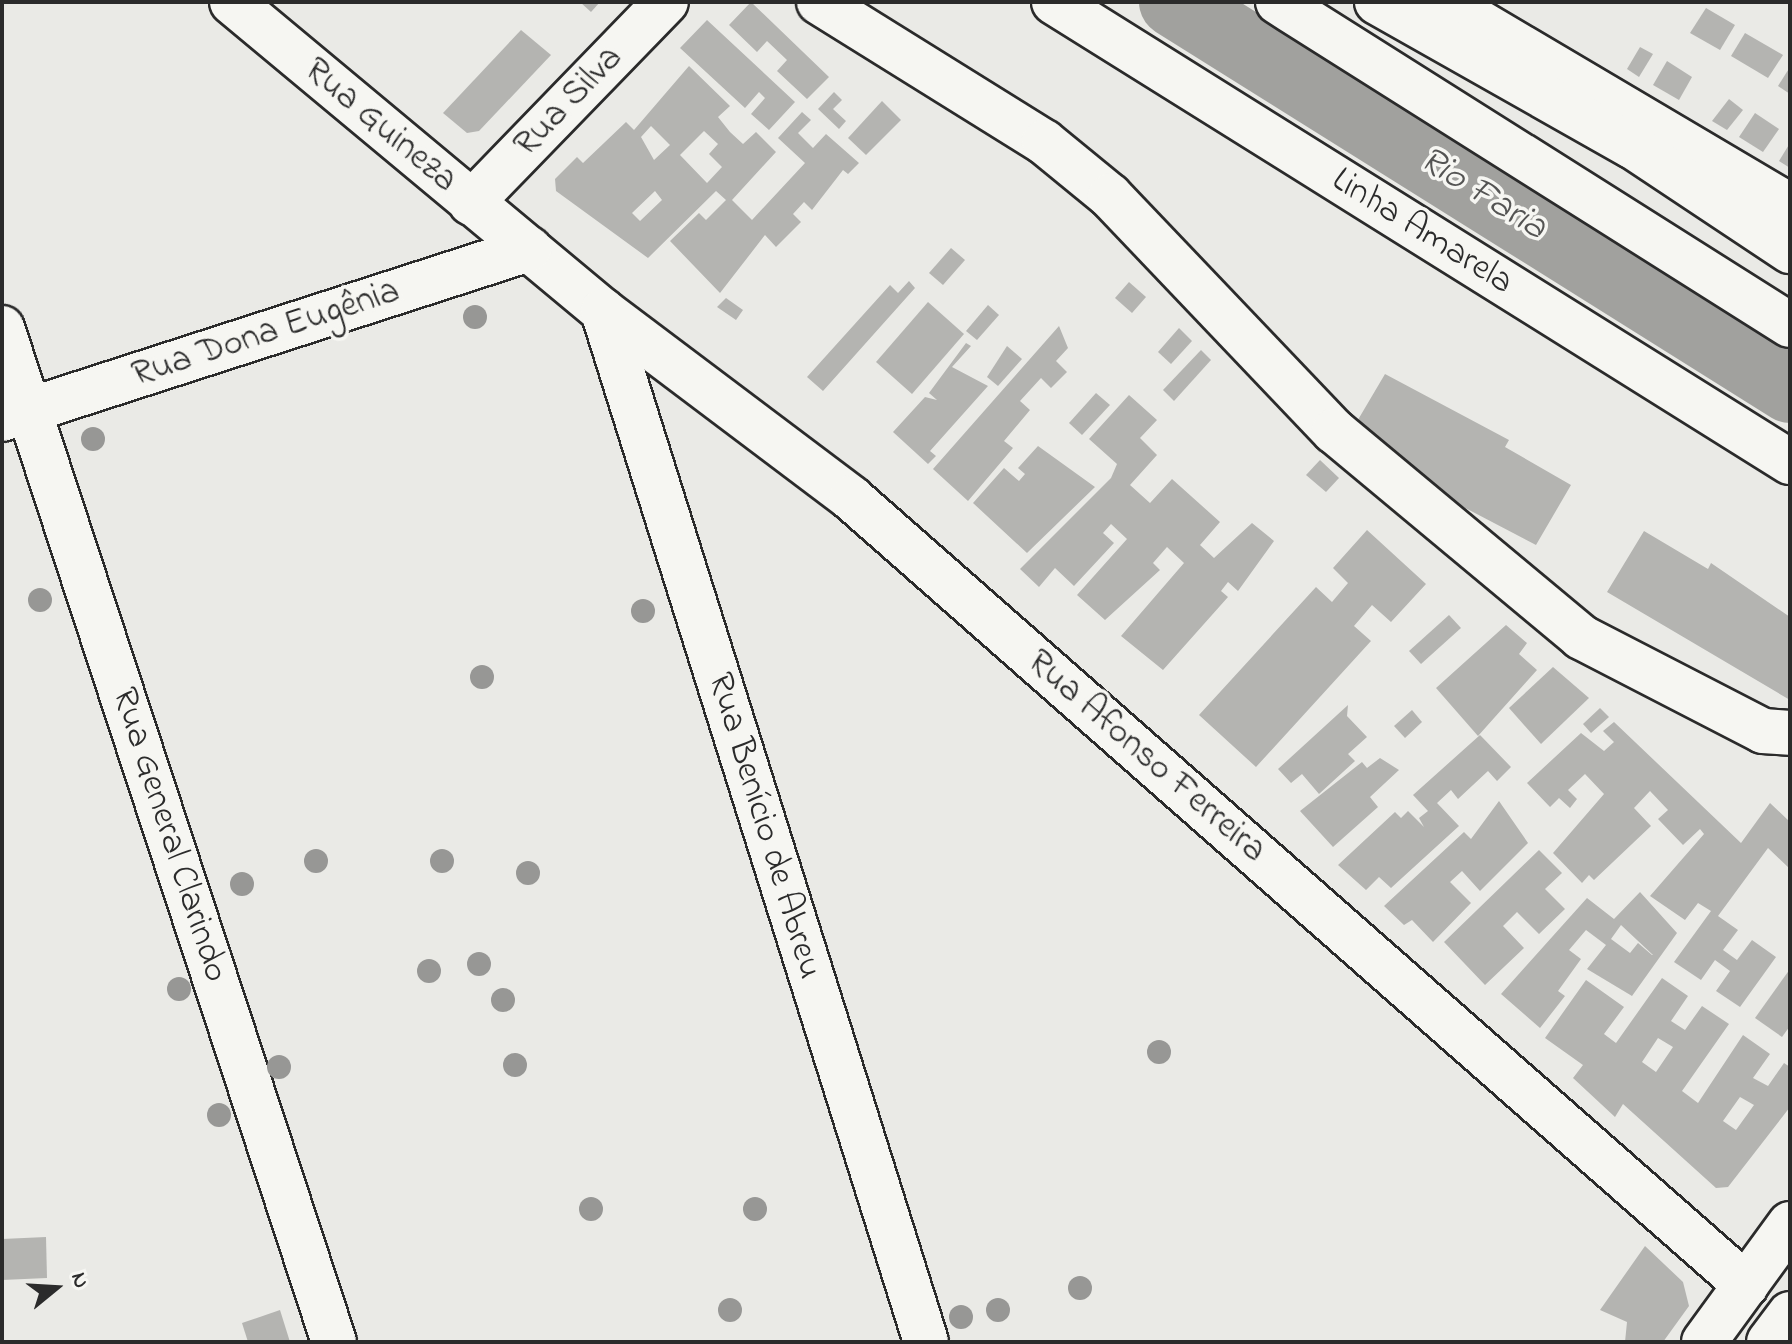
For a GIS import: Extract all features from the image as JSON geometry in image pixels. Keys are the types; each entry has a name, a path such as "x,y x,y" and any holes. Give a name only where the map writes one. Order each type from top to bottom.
{"main road":[{"name":"Rua Guineza","path":"232,2 529,249"},
{"name":"Rua Silva","path":"471,203 666,2"},
{"path":"819,2 1044,142 1110,196 1344,441 1581,637 1763,731 1790,733"},
{"name":"Linha Amarela","path":"1054,2 1790,462"},
{"path":"1278,2 1790,325"},
{"path":"1377,2 1632,146 1790,251"},
{"path":"1445,2 1790,206"},
{"name":"Rua Afonso Ferreira","path":"529,249 603,311 851,498 1746,1285"},
{"name":"Rua Dona Eugênia","path":"16,415 529,249"},
{"name":"Rua Benício de Abreu","path":"603,311 926,1342"},
{"name":"Rua General Clarindo","path":"2,328 16,415 334,1342"},
{"path":"1704,1342 1790,1224"},
{"path":"1769,1342 1790,1314"}],"building":[{"path":"580,2 600,2 591,12"},
{"path":"751,2 829,77 807,99 777,71 787,60 767,41 757,52 729,25"},
{"path":"1706,8 1735,25 1720,50 1690,33"},
{"path":"707,20 795,102 769,130 751,114 765,98 759,92 745,108 680,48"},
{"path":"521,30 551,55 479,131 467,133 443,113"},
{"path":"1745,33 1783,55 1768,78 1731,56"},
{"path":"1640,47 1653,54 1639,77 1627,69"},
{"path":"1667,61 1692,77 1679,100 1653,85"},
{"path":"689,66 730,106 718,117 730,132 743,144 756,132 776,152 732,200 752,220 805,163 778,138 802,112 811,120 798,133 813,148 826,134 859,163 848,174 843,170 812,210 804,202 793,214 801,222 776,247 765,235 720,293 670,241 699,213 706,220 726,200 716,191 648,258 556,191 555,179 577,157 583,163 626,122 634,130","holes":["651,126 670,145 654,160 641,137","704,131 718,144 709,154 722,167 707,183 680,155","655,191 662,200 640,221 632,213"]},
{"path":"1790,67 1790,94 1778,86"},
{"path":"834,92 842,100 833,109 846,121 839,129 818,109"},
{"path":"1729,99 1743,110 1727,130 1712,121"},
{"path":"882,101 901,120 866,155 848,138"},
{"path":"1755,113 1779,129 1763,152 1739,137"},
{"path":"1790,143 1790,168 1779,161"},
{"path":"951,248 965,260 943,285 929,273"},
{"path":"909,281 915,288 823,391 807,377 890,285 898,293"},
{"path":"1129,282 1146,297 1132,313 1115,298"},
{"path":"726,298 743,310 736,320 717,307"},
{"path":"928,302 964,334 912,394 876,362"},
{"path":"988,305 999,315 977,340 966,331"},
{"path":"1059,326 1068,348 1056,361 1067,372 1051,388 1041,378 1020,401 1030,410 1004,441 1013,448 968,501 933,469"},
{"path":"1179,328 1192,341 1171,364 1158,352"},
{"path":"966,343 971,346 952,367 988,386 930,451 936,456 928,464 893,432 925,397 937,400 929,393"},
{"path":"1007,346 1022,359 998,386 987,377"},
{"path":"1201,350 1211,360 1174,401 1163,390"},
{"path":"1385,374 1509,440 1505,447 1571,485 1536,545 1408,478 1349,435"},
{"path":"1096,393 1110,405 1082,435 1069,423"},
{"path":"1129,395 1157,420 1140,438 1157,455 1130,485 1150,503 1172,479 1220,522 1200,545 1214,558 1252,523 1274,541 1238,591 1228,582 1221,591 1228,597 1163,670 1121,636 1184,563 1167,547 1153,563 1160,570 1105,620 1077,595 1127,539 1111,524 1103,533 1114,543 1074,586 1055,568 1039,587 1020,569 1111,478 1117,464 1089,439"},
{"path":"1038,446 1095,487 1027,553 973,503 1004,468 1019,481 1025,474 1018,468"},
{"path":"1320,460 1339,478 1326,492 1306,475"},
{"path":"1367,530 1426,584 1391,622 1372,605 1354,626 1371,641 1256,767 1199,715 1316,587 1332,602 1348,583 1333,568"},
{"path":"1644,531 1708,569 1711,563 1790,617 1790,700 1607,592"},
{"path":"1449,615 1461,628 1421,664 1409,651"},
{"path":"1506,625 1527,643 1519,654 1537,670 1478,736 1436,688"},
{"path":"1553,667 1589,698 1541,744 1509,708"},
{"path":"1348,705 1347,716 1367,737 1348,754 1355,761 1319,794 1302,774 1291,783 1278,769"},
{"path":"1600,708 1609,717 1591,733 1583,724"},
{"path":"1412,710 1422,722 1405,738 1394,726"},
{"path":"1614,722 1741,843 1770,803 1790,822 1790,869 1768,848 1718,916 1738,930 1723,950 1737,960 1752,940 1776,957 1740,1007 1716,991 1730,971 1715,960 1701,980 1674,962 1711,911 1698,903 1685,920 1650,896 1704,834 1700,829 1683,845 1658,819 1668,810 1650,791 1634,808 1651,826 1594,880 1589,875 1582,883 1553,853 1604,794 1585,774 1568,790 1577,799 1570,808 1559,798 1550,807 1527,783 1581,733 1604,751 1614,742 1603,731"},
{"path":"1480,735 1511,767 1497,781 1488,771 1458,799 1451,790 1437,803 1459,826 1391,888 1379,877 1366,890 1338,865 1395,812 1401,818 1408,811 1424,827 1419,818 1428,811 1413,795"},
{"path":"1380,758 1399,770 1370,797 1378,807 1333,847 1300,811 1362,762 1367,768"},
{"path":"1499,801 1528,843 1480,891 1462,871 1450,882 1471,903 1433,942 1412,920 1404,925 1384,906 1464,832 1471,839"},
{"path":"1539,850 1562,873 1545,889 1565,909 1539,934 1517,912 1503,926 1524,948 1485,985 1444,942"},
{"path":"1640,892 1677,933 1632,996 1587,969 1606,945 1586,930 1569,950 1581,959 1558,991 1565,996 1540,1028 1501,994 1587,898 1614,919","holes":["1621,925 1653,955 1638,943 1630,953 1611,939"]},
{"path":"1790,969 1790,1026 1782,1037 1755,1018"},
{"path":"1662,978 1688,996 1671,1021 1685,1030 1702,1006 1729,1024 1682,1091 1698,1103 1743,1035 1770,1054 1753,1078 1768,1086 1784,1063 1790,1067 1790,1107 1728,1187 1716,1188 1623,1104 1615,1117 1573,1078 1583,1065 1545,1038 1586,980 1624,1007 1604,1034 1616,1043","holes":["1658,1038 1673,1047 1656,1072 1642,1062","1740,1097 1754,1105 1736,1130 1723,1121"]},
{"path":"46,1237 47,1278 2,1280 2,1239"},
{"path":"1645,1246 1683,1282 1689,1306 1663,1342 1625,1342 1627,1322 1600,1310"},
{"path":"280,1310 290,1342 248,1342 242,1323"}],"waterway":[{"name":"Rio Faria","path":"1174,2 1790,388"}]}
